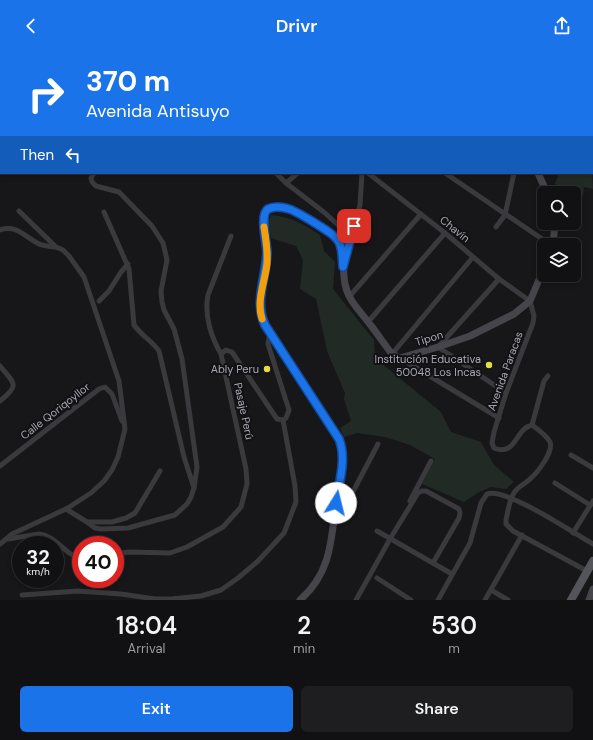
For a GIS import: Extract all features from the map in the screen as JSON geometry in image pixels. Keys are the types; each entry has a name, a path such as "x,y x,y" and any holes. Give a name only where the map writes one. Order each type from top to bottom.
{"main road":[{"path":"570,600 593,563"}],"street":[{"path":"66,509 95,528 101,529 128,528 175,515 187,504 194,488 197,467 182,359 174,329 164,310 162,302 161,291 167,260 163,243 152,226 119,192 96,186 92,182 91,178 93,174"},
{"path":"277,174 286,183 325,213 351,237"},
{"path":"286,183 297,174"},
{"path":"343,267 360,205 362,174"},
{"name":"Chavín","path":"369,174 421,214 499,279 530,301"},
{"path":"447,174 541,238"},
{"path":"496,227 506,215 514,174"},
{"path":"538,174 544,186"},
{"path":"300,600 317,580 327,562 332,541 342,465 341,444 336,433 262,318 260,302 267,264 267,244 263,220 268,209 277,207 290,209 330,232 341,246 345,284 349,297 392,354 498,418"},
{"path":"19,211 56,248"},
{"path":"104,212 130,269 134,324 159,351 184,457 194,488"},
{"path":"349,297 421,214"},
{"path":"0,230 11,228 40,244 63,250 84,277 119,381 125,429 118,457 108,475 91,493 66,509 12,534 4,539 0,544"},
{"path":"368,322 444,233"},
{"path":"221,354 213,341 210,329 207,300 216,272 232,236"},
{"path":"392,354 472,257"},
{"path":"99,301 109,291 128,264"},
{"path":"499,279 438,347 506,393"},
{"name":"Tipon","path":"400,358 470,336 508,318 530,301 538,282"},
{"name":"Avenida Paracas","path":"530,301 534,316 533,323 498,418 492,443 494,448 502,451 506,450 512,445 523,430 532,425"},
{"path":"22,594 78,591 121,594 155,599 201,596 221,590 258,561 284,533 296,502 295,486 283,420 286,418 289,410 269,348 268,340 273,336"},
{"name":"Pasaje Perú","path":"124,553 170,552 187,547 222,527 241,507 247,484 246,469 221,354 226,350 232,352 277,419 283,420"},
{"path":"0,366 14,385 12,392 0,402"},
{"path":"548,376 544,381 532,425 544,434 550,442 551,447 540,467 530,479 515,492 512,498 506,524 514,531 587,571"},
{"name":"Calle Qoriqoyllor","path":"0,466 98,389 104,387 112,394 125,429"},
{"path":"335,511 345,507 378,444"},
{"path":"571,455 593,468"},
{"path":"356,600 390,539 430,461"},
{"path":"87,522 112,522 126,518 135,513 160,471"},
{"path":"555,483 592,503 573,533"},
{"path":"390,539 418,493 422,491 459,509 459,518 433,563"},
{"path":"438,600 471,542 481,503 487,494 496,493 512,498 593,544"},
{"path":"377,532 452,574"},
{"path":"4,539 44,534 53,539 72,555"},
{"path":"485,600 522,535"},
{"path":"377,578 411,600"},
{"path":"491,590 508,600"},
{"path":"589,600 593,590"}],"shaded area":[{"path":"559,174 592,174 593,189 584,187 583,196 581,195 581,186 558,186 555,184"},
{"path":"271,215 285,217 320,235 324,251 335,262 333,289 374,340 375,358 441,412 451,432 481,442 494,465 514,482 506,489 491,487 479,492 464,502 422,484 435,459 410,445 385,437 357,433 344,437 340,428 351,421 344,399 345,393 327,351 316,299 300,289 303,260 296,246 271,238 268,223"}],"slow traffic":[{"path":"262,319 260,302 267,264 267,244 264,227"}],"place":[{"name":"Institución Educativa 50048 Los Incas","path":"489,365"},
{"name":"Ably Peru","path":"267,369"}],"route":[{"path":"336,503 342,465 341,444 336,433 265,325 262,318 260,302 267,264 267,244 263,220 268,209 277,207 290,209 330,232 341,246 343,267 354,226"}]}
